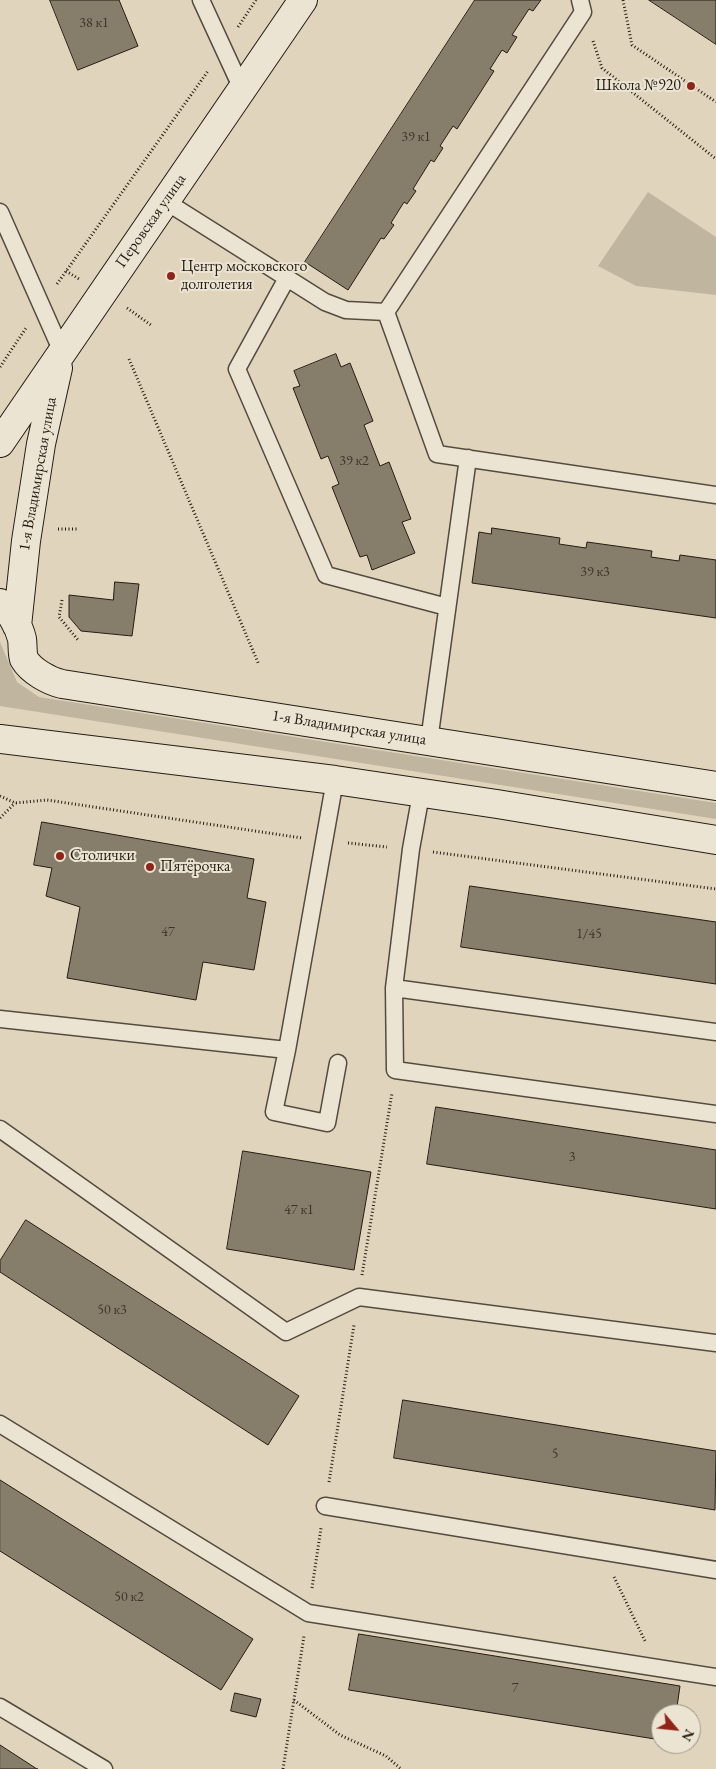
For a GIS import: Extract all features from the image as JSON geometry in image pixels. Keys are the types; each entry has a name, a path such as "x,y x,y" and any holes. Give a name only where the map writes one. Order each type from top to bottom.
{"main road":[{"name":"Перовская улица","path":"0,443 303,0"},
{"name":"1-я Владимирская улица","path":"17,626 25,550 41,444 62,352"},
{"name":"1-я Владимирская улица","path":"0,603 17,626 22,638 24,658 45,677 62,684 716,786"},
{"path":"0,740 335,780 716,840"}],"lane":[{"path":"201,0 242,89"},
{"path":"386,312 582,6"},
{"path":"165,201 325,302 346,310 386,312"},
{"path":"0,212 62,352"},
{"path":"287,278 237,369 326,575 447,607"},
{"path":"386,312 437,454 716,495"},
{"path":"428,741 468,458"},
{"path":"335,780 287,1050 274,1112 327,1123 338,1063"},
{"path":"421,794 411,849 394,988 395,1070 716,1114"},
{"path":"394,988 716,1032"},
{"path":"0,1019 287,1050"},
{"path":"0,1129 286,1332 359,1296 716,1343"},
{"path":"0,1424 308,1613 716,1677"},
{"path":"325,1506 716,1570"},
{"path":"0,1707 104,1769"}],"path":[{"path":"0,367 256,0"},
{"path":"624,0 632,45 716,102"},
{"path":"582,6 602,68 716,159"},
{"path":"129,359 259,665"},
{"path":"62,600 59,617 78,640"},
{"path":"0,796 15,803 47,800 324,841 411,849 716,889"},
{"path":"0,818 15,803"},
{"path":"283,1769 395,1070"},
{"path":"601,1551 659,1668"},
{"path":"294,1700 340,1735 386,1756 400,1769"}],"shaded area":[{"path":"648,192 716,237 716,295 636,286 598,266"},
{"path":"0,642 17,682 39,697 716,803 716,819 0,706"}],"building":[{"path":"50,0 119,0 138,46 78,70"},
{"path":"475,0 541,0 533,11 529,9 512,35 517,37 507,53 502,50 490,69 494,71 457,129 453,126 440,146 443,148 434,162 431,160 413,189 416,191 407,204 404,202 391,223 394,225 384,239 381,238 348,290 305,262"},
{"path":"649,0 716,0 716,44"},
{"path":"336,354 341,367 350,363 373,421 364,425 380,466 389,462 411,519 402,522 415,553 372,570 367,555 360,557 332,487 339,484 328,456 321,459 293,388 300,386 294,371"},
{"path":"492,528 560,538 559,544 586,548 587,542 652,551 651,557 679,561 680,555 716,560 716,618 472,583 479,532 491,534"},
{"path":"115,582 139,584 132,636 81,631 69,617 69,595 113,600"},
{"path":"42,822 254,859 247,898 266,902 254,970 203,962 196,1000 67,978 80,907 46,896 52,868 34,865"},
{"path":"470,886 716,922 716,984 461,947"},
{"path":"436,1107 716,1150 716,1209 427,1164"},
{"path":"243,1151 371,1172 354,1270 227,1249"},
{"path":"26,1220 299,1396 268,1445 0,1272 0,1261"},
{"path":"403,1400 716,1451 715,1510 394,1458"},
{"path":"0,1480 253,1639 221,1690 0,1551"},
{"path":"359,1634 680,1686 677,1704 651,1704 651,1738 349,1690"},
{"path":"235,1693 261,1699 256,1717 231,1711"},
{"path":"0,1745 37,1769 0,1769"}],"place":[{"name":"Школа №920","path":"691,86"},
{"name":"Центр московского долголетия","path":"171,276"},
{"name":"Столички","path":"60,856"},
{"name":"Пятёрочка","path":"150,867"}]}
